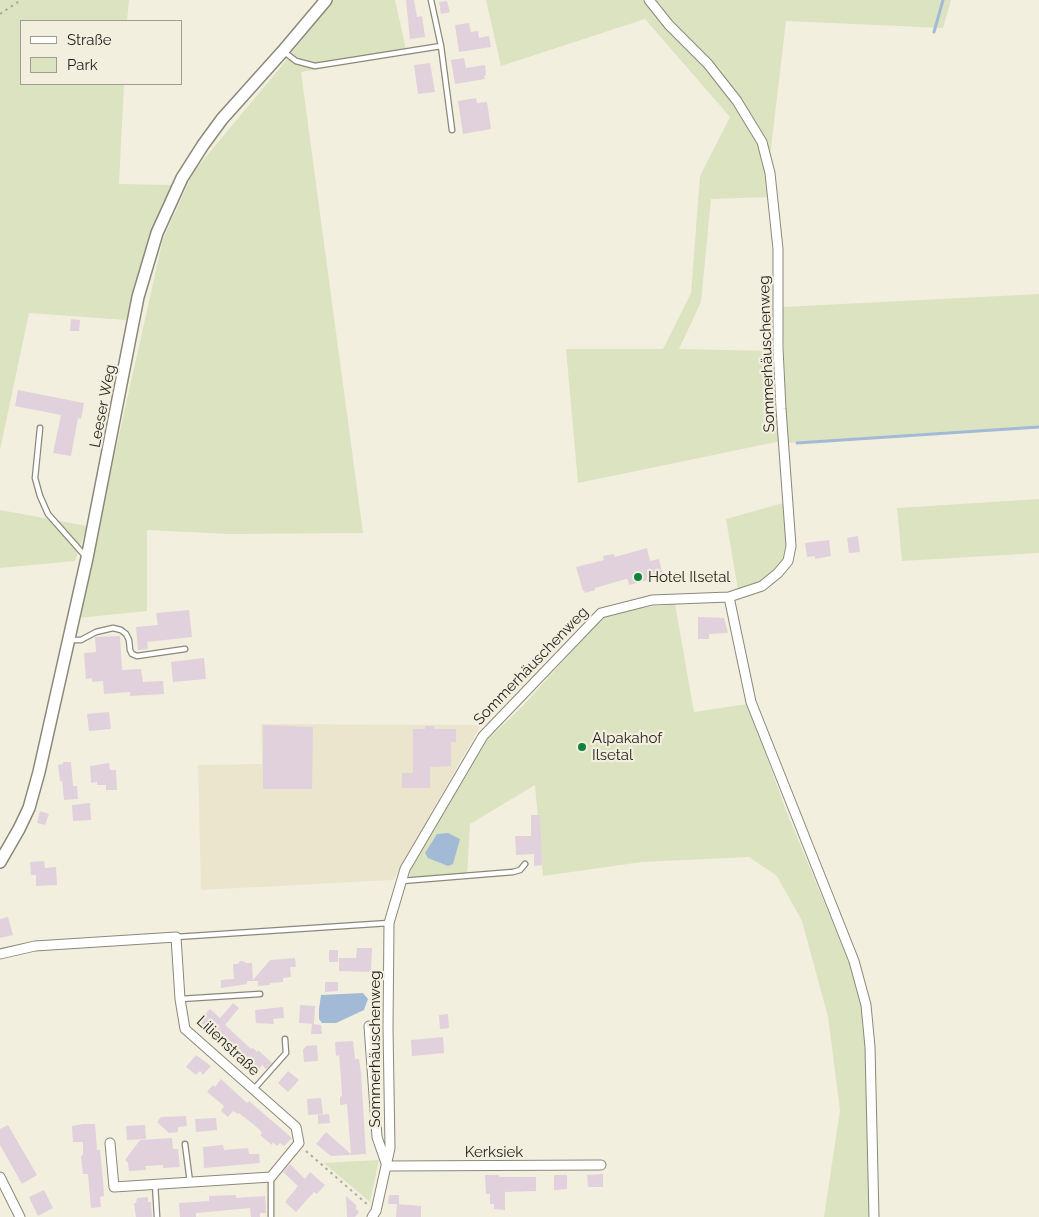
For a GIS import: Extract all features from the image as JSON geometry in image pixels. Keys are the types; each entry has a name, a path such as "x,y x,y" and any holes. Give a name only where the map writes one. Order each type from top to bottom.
{"street":[{"name":"Leeser Weg","path":"0,862 19,829 28,808 39,772 109,454 138,297 157,234 171,200 198,152 222,119 326,0"},
{"name":"Sommerhäuschenweg","path":"374,1214 390,1148 389,923 405,868 483,736 601,612 652,600 729,597 762,586 778,573 788,561 791,546 780,392 778,249 770,173 762,142 737,102 708,64 669,25 649,0"},
{"path":"729,597 751,702 854,961 866,1004 870,1047 874,1217"},
{"path":"0,954 35,946 176,937"},
{"name":"Lilienstraße","path":"176,937 180,999 185,1029 296,1127 299,1143"},
{"path":"368,1026 377,1137 387,1166"},
{"path":"110,1144 114,1187 271,1177 299,1143"},
{"name":"Kerksiek","path":"387,1166 601,1166"},
{"path":"0,1177 20,1217"}],"lane":[{"path":"431,0 441,46 452,130"},
{"path":"283,51 296,61 315,66 441,46"},
{"path":"40,428 35,478 40,496 48,514 87,558"},
{"path":"68,640 81,640 96,632 113,628 121,630 126,634 130,650 132,654 137,656 185,648"},
{"path":"402,881 513,872 520,870 525,864"},
{"path":"176,937 389,923"},
{"path":"180,999 260,994"},
{"path":"254,1089 286,1054 285,1039"},
{"path":"185,1144 190,1182"},
{"path":"271,1177 271,1217"},
{"path":"155,1184 157,1217"}],"path":[{"path":"0,14 21,0"},
{"path":"299,1143 374,1214"}],"shaded area":[{"path":"261,724 481,725 393,880 201,890 198,765 262,764"}],"green space":[{"path":"0,0 129,0 127,20 20,20 20,85 124,85 119,184 172,185 151,231 126,320 29,313 0,450"},
{"path":"333,0 395,0 407,54 301,72 363,533 229,534 147,530 147,611 78,618 163,239 194,171 279,69"},
{"path":"486,0 951,0 943,28 786,21 769,165 765,166 769,197 711,199 701,302 679,349 774,351 781,441 578,483 566,349 663,349 691,293 700,176 730,117 645,19 501,66"},
{"path":"1039,294 1039,428 786,443 783,307"},
{"path":"1039,499 1039,553 902,561 897,508"},
{"path":"783,503 787,547 783,561 775,571 761,582 738,590 726,519"},
{"path":"0,510 87,526 75,561 0,568"},
{"path":"675,604 694,712 747,704 787,813 849,962 862,1005 866,1047 869,1217 824,1217 840,1110 828,1017 802,921 777,876 749,857 642,862 543,876 535,785 470,824 467,877 411,883 409,867 488,739 519,710 603,617 629,609"},
{"path":"379,1160 370,1202 324,1163"}],"water":[{"path":"448,833 460,839 453,864 448,866 428,858 425,853 437,834"},
{"path":"363,993 368,999 364,1010 336,1023 322,1023 319,1019 321,995"}],"building":[{"path":"406,0 414,0 417,17 422,16 425,37 410,39"},
{"path":"447,1 450,12 441,14 439,2"},
{"path":"469,23 471,32 478,31 479,38 489,36 491,47 459,52 455,25"},
{"path":"464,58 466,68 485,65 485,79 455,84 451,60"},
{"path":"430,63 435,92 418,94 414,65"},
{"path":"476,98 477,103 487,102 491,129 463,134 458,101"},
{"path":"71,319 80,320 79,331 70,331"},
{"path":"18,390 84,403 81,419 78,418 71,456 53,453 61,415 15,406"},
{"path":"858,536 860,552 849,553 847,538"},
{"path":"829,540 831,556 815,559 815,556 807,557 805,543"},
{"path":"647,548 650,561 659,559 663,576 629,585 626,579 595,588 595,590 585,593 583,591 576,567 604,560 603,556 614,554 615,557"},
{"path":"189,610 192,637 147,642 148,649 138,650 136,627 158,625 156,613"},
{"path":"698,617 724,618 728,633 709,634 709,639 698,639"},
{"path":"120,636 122,670 141,669 143,682 163,681 164,694 130,696 130,692 104,694 103,681 92,682 92,678 86,679 84,653 96,652 95,637"},
{"path":"204,658 206,679 173,682 171,662"},
{"path":"109,712 111,729 89,731 87,714"},
{"path":"263,725 313,727 312,789 263,789"},
{"path":"425,726 434,726 434,729 456,729 456,742 451,742 451,766 430,767 430,788 402,788 402,773 413,773 413,729 425,729"},
{"path":"63,762 71,762 73,786 77,786 78,799 64,800 58,765 63,764"},
{"path":"109,763 110,770 116,770 117,790 106,790 106,785 97,785 97,782 91,783 90,766"},
{"path":"90,803 91,820 73,821 72,805"},
{"path":"40,811 49,814 45,825 37,823"},
{"path":"531,815 540,815 542,865 534,866 534,854 516,855 515,836 531,836"},
{"path":"44,861 45,868 56,867 57,885 36,886 36,875 31,875 30,862"},
{"path":"8,917 13,935 0,938 0,919"},
{"path":"357,948 372,948 371,972 339,971 339,958 356,958"},
{"path":"329,950 338,950 338,962 329,962"},
{"path":"295,958 296,967 290,967 291,977 283,978 283,982 258,986 258,981 247,981 247,984 221,988 221,980 234,979 233,964 238,964 240,961 252,963 253,980 270,960"},
{"path":"325,982 338,982 338,991 325,992"},
{"path":"233,1003 239,1008 225,1025 251,1049 253,1048 257,1052 258,1050 272,1063 266,1069 262,1065 257,1072 234,1052 232,1053 198,1022 210,1009 220,1018"},
{"path":"300,1005 315,1006 314,1024 299,1023"},
{"path":"283,1007 284,1018 273,1019 274,1024 256,1023 255,1010"},
{"path":"448,1014 449,1028 440,1029 439,1015"},
{"path":"312,1024 321,1025 322,1034 311,1034"},
{"path":"443,1037 444,1053 412,1056 411,1040"},
{"path":"353,1041 355,1059 359,1059 361,1073 366,1154 331,1156 316,1144 326,1132 351,1154 347,1104 340,1105 340,1097 342,1096 341,1078 339,1055 336,1056 335,1042"},
{"path":"317,1045 318,1061 304,1062 303,1050 306,1046"},
{"path":"196,1055 211,1066 203,1075 200,1071 196,1075 186,1067"},
{"path":"288,1071 299,1080 288,1092 278,1083"},
{"path":"221,1079 247,1103 249,1101 292,1138 284,1146 280,1143 277,1146 273,1142 272,1145 260,1135 262,1133 259,1129 239,1113 233,1111 228,1117 221,1111 224,1106 207,1092 213,1085 215,1087"},
{"path":"321,1098 323,1114 308,1115 307,1099"},
{"path":"329,1114 330,1123 318,1124 318,1115"},
{"path":"186,1116 187,1126 178,1127 178,1132 169,1133 157,1122 161,1117"},
{"path":"216,1118 217,1130 196,1132 195,1119"},
{"path":"95,1124 97,1150 100,1150 103,1180 104,1196 100,1197 101,1207 91,1208 88,1174 83,1174 81,1157 83,1154 83,1142 73,1142 72,1126"},
{"path":"8,1125 37,1175 22,1184 0,1145 0,1129"},
{"path":"145,1125 146,1139 127,1140 126,1126"},
{"path":"172,1138 173,1149 178,1149 180,1167 163,1168 163,1165 145,1166 146,1170 129,1171 128,1163 125,1160 140,1140"},
{"path":"223,1145 224,1150 248,1148 249,1154 259,1154 260,1163 204,1168 203,1147"},
{"path":"290,1164 305,1179 310,1172 325,1185 317,1194 314,1192 296,1212 285,1202 298,1186 283,1172"},
{"path":"603,1174 603,1187 588,1187 587,1175"},
{"path":"485,1175 536,1177 536,1191 505,1192 505,1210 494,1209 494,1204 490,1204 490,1194 486,1194"},
{"path":"554,1175 567,1175 567,1189 554,1190"},
{"path":"44,1190 53,1208 38,1216 29,1197"},
{"path":"236,1195 236,1198 265,1196 266,1213 260,1213 260,1217 251,1217 250,1208 196,1213 196,1217 180,1217 179,1203 209,1201 209,1196"},
{"path":"389,1195 399,1195 399,1204 388,1204"},
{"path":"346,1196 356,1205 356,1209 359,1212 355,1217 347,1217"},
{"path":"148,1197 148,1202 151,1202 152,1217 136,1217 134,1203 136,1203 137,1198"},
{"path":"397,1204 421,1206 421,1217 396,1217"}],"waterway":[{"path":"934,32 943,0"},
{"path":"797,443 1039,427"}],"place":[{"name":"Hotel Ilsetal","path":"638,577"},
{"name":"Alpakahof Ilsetal","path":"582,747"}]}
